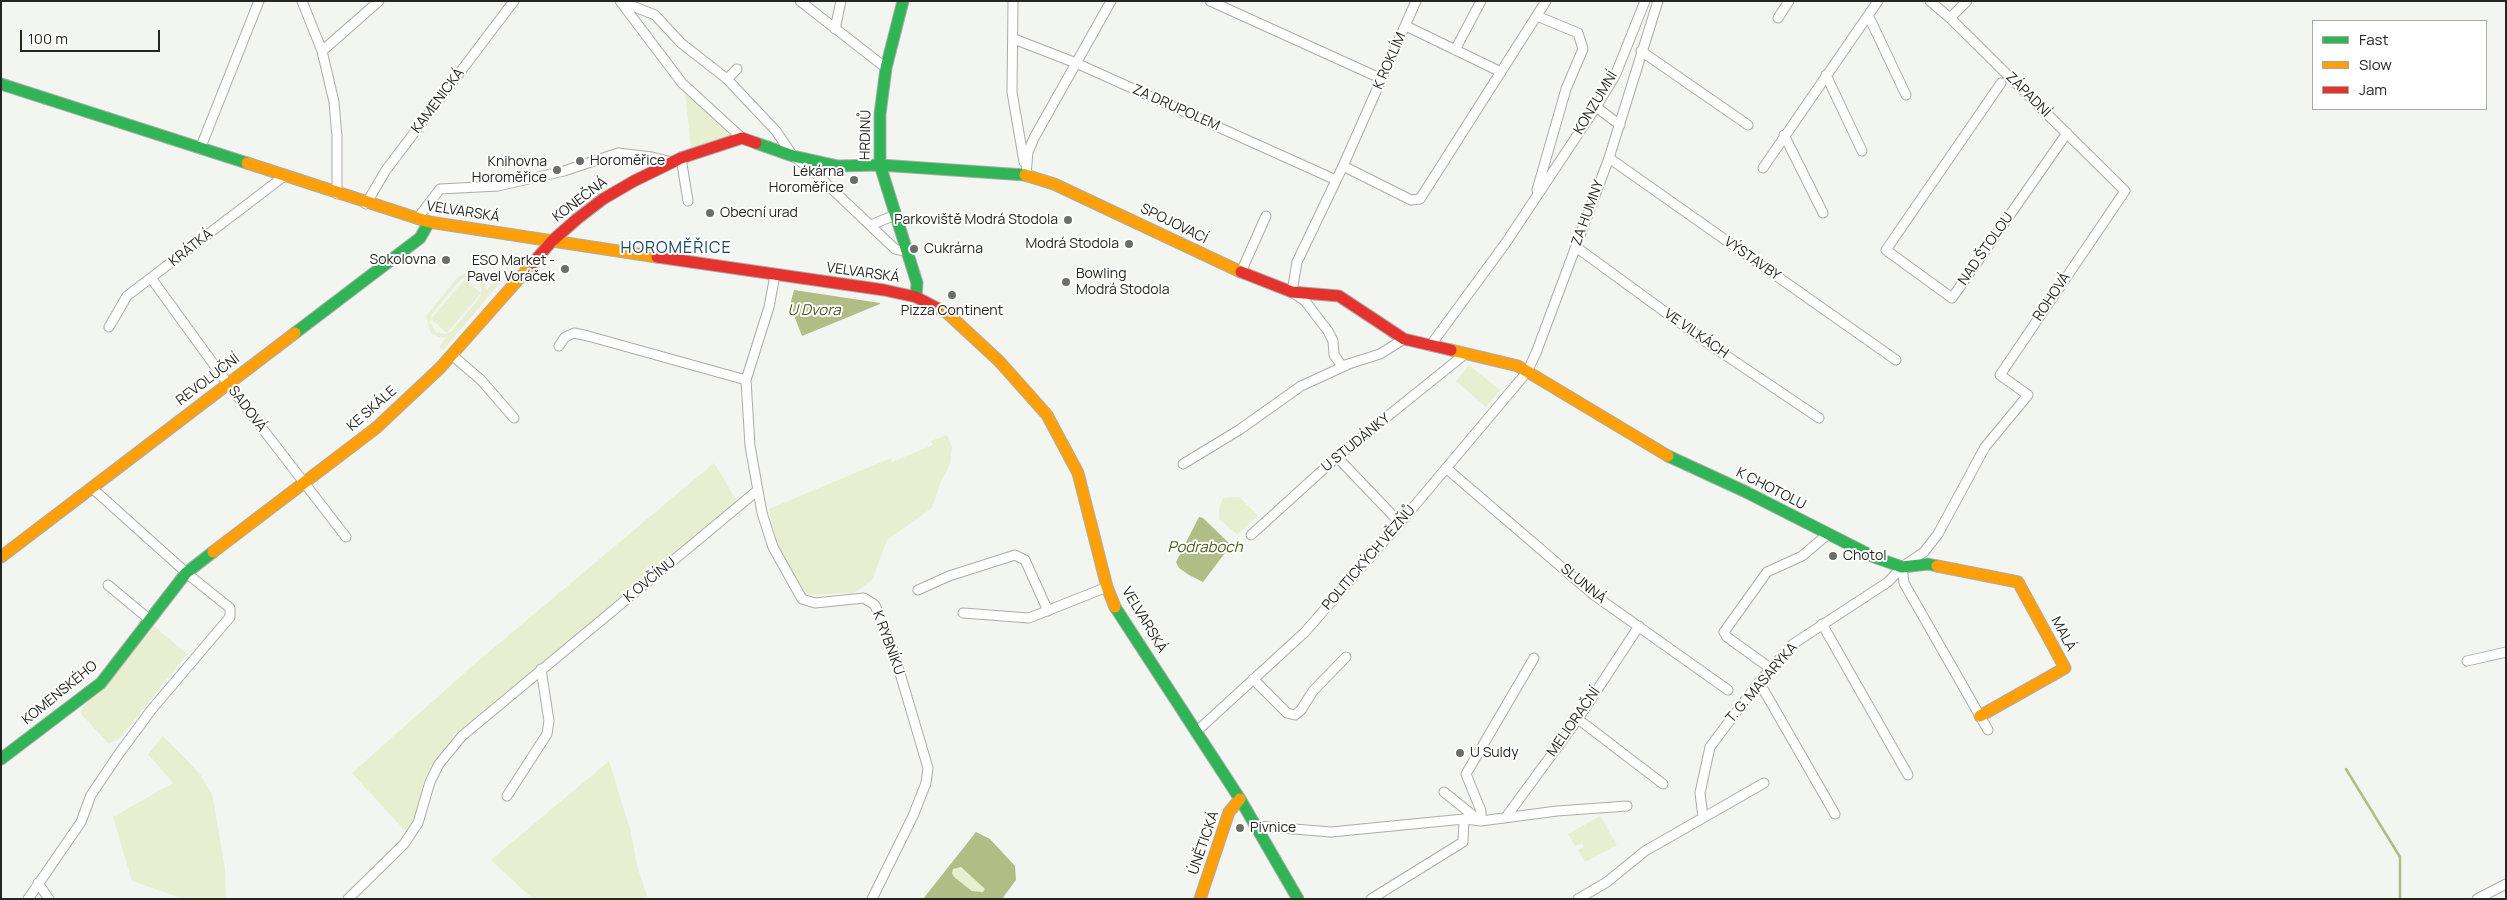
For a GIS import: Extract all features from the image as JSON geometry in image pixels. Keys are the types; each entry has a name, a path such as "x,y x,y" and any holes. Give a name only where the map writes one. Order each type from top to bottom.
{"street":[{"path":"200,149 259,1"},
{"path":"302,1 322,51 334,102 337,137 336,194"},
{"path":"322,51 379,1"},
{"name":"KAMENICKÁ","path":"366,204 386,170 514,1"},
{"path":"620,1 655,16 681,43 727,79 776,131 793,156 811,169 895,249 907,252"},
{"path":"620,1 682,83 742,138"},
{"path":"800,1 886,68"},
{"path":"835,29 841,1"},
{"name":"HRDINŮ","path":"903,1 886,68 880,114 880,165 917,283 916,296"},
{"path":"1013,1 1012,92 1026,174"},
{"path":"1026,174 1028,152 1031,145 1111,1"},
{"path":"1210,1 1382,79"},
{"path":"1406,26 1416,1"},
{"path":"1455,50 1481,1"},
{"path":"1342,166 1411,200 1420,199 1546,1"},
{"name":"KONZUMNÍ","path":"1430,346 1535,199 1596,107 1615,76 1645,1"},
{"name":"ZA HUMNY","path":"1526,372 1536,353 1609,158 1648,26 1658,1"},
{"path":"1778,18 1789,1"},
{"path":"1763,168 1878,1"},
{"name":"ZÁPADNÍ","path":"1930,1 1950,18 2125,191"},
{"path":"1950,18 1967,1"},
{"name":"KONZUMNÍ","path":"1535,199 1566,88 1583,49 1578,33 1537,16"},
{"path":"1869,16 1906,95"},
{"path":"1638,18 1648,26"},
{"name":"K ROKLÍM","path":"1292,292 1297,262 1406,26 1501,72"},
{"name":"ZA DRUPOLEM","path":"1014,39 1076,63 1336,180"},
{"path":"1641,51 1748,125"},
{"path":"727,79 736,69"},
{"path":"1826,75 1862,151"},
{"name":"NAD ŠTOLOU","path":"2001,83 1886,250 1952,298 2066,133"},
{"name":"VELVARSKÁ","path":"1,84 417,220 884,290 916,296 946,312 999,361 1047,415 1078,473 1107,586 1115,606 1257,826 1298,899"},
{"path":"1596,107 1620,125"},
{"path":"1784,135 1823,213"},
{"name":"SPOJOVACÍ","path":"742,138 793,156 837,166 880,165 1026,174 1063,188 1241,272 1292,292 1339,296 1404,339 1507,362 1526,372"},
{"name":"KONEČNÁ","path":"552,241 603,199 634,180 676,160 742,138"},
{"path":"417,220 440,190 498,186 564,170 618,153 676,160 688,201"},
{"name":"VÝSTAVBY","path":"1609,158 1896,360"},
{"name":"KRÁTKÁ","path":"109,327 127,296 283,177"},
{"name":"ROHOVÁ","path":"2028,395 2000,375 2125,191"},
{"path":"871,225 895,216"},
{"path":"1241,272 1266,216"},
{"name":"REVOLUČNÍ","path":"1,558 420,238 429,222"},
{"name":"KE SKÁLE","path":"186,573 376,428 452,355 552,241"},
{"name":"VE VILKÁCH","path":"1576,247 1709,344 1819,418"},
{"name":"K RYBNÍKU","path":"775,275 768,307 746,380 750,446 758,490 773,547 802,599 815,603 864,598 875,605 894,653 928,768 926,784 872,899"},
{"name":"SADOVÁ","path":"151,278 228,384 346,537"},
{"path":"1292,292 1305,301 1328,331 1333,341 1334,355 1338,362 1342,366 1347,365"},
{"path":"559,346 565,337 574,334 588,336 746,380"},
{"path":"1183,464 1238,430 1301,386 1347,365 1380,354 1404,339"},
{"name":"U STUDÁNKY","path":"1251,535 1336,457 1465,354"},
{"path":"452,355 481,380 514,418"},
{"name":"POLITICKÝCH VĚZŇŮ","path":"1197,731 1305,632 1400,523 1526,372"},
{"name":"K CHOTOLU","path":"1526,372 1663,454 1874,557 1902,567 1928,564 2018,582"},
{"name":"T. G. MASARYKA","path":"1702,817 1700,793 1710,747 1759,682 1793,644 1888,582 1902,567 1924,552 1938,534 1985,447 2028,395"},
{"path":"1336,457 1400,523"},
{"name":"SLUNNÁ","path":"1446,468 1594,595 1728,690"},
{"path":"28,899 81,822 91,795 118,755 152,709 230,617 230,608 186,573 92,488"},
{"name":"K OVČÍNU","path":"348,899 404,844 418,823 430,782 439,764 462,736 758,490"},
{"path":"1770,668 1726,637 1724,632 1767,572 1802,556 1828,534"},
{"path":"918,590 949,576 1015,554 1026,560 1048,612"},
{"path":"1902,567 1904,584 1988,730"},
{"name":"KOMENSKÉHO","path":"1,759 101,683 186,573"},
{"name":"MALÁ","path":"1980,716 2064,668 2018,582"},
{"path":"108,586 150,620"},
{"path":"963,613 1029,618 1048,612 1107,586"},
{"path":"1822,624 1908,775"},
{"name":"MELIORAČNÍ","path":"1506,817 1578,718 1639,626"},
{"path":"2467,661 2506,652"},
{"path":"1254,679 1287,713 1295,715 1301,710 1313,691 1346,657"},
{"path":"1480,821 1481,812 1466,774 1534,658"},
{"path":"506,796 547,734 548,721 541,669"},
{"path":"1759,682 1835,814"},
{"path":"1578,718 1663,784"},
{"path":"1578,899 1607,882 1645,851 1764,783"},
{"path":"1444,792 1480,821"},
{"name":"ÚNĚTICKÁ","path":"1200,899 1229,812 1240,799"},
{"path":"1257,826 1331,832 1464,819 1480,821 1627,806"},
{"path":"1371,899 1462,842 1464,819"},
{"path":"38,883 49,899"},
{"path":"2477,899 2506,884"}],"shaded area":[{"path":"685,92 734,137 691,149"},
{"path":"467,273 480,277 487,290 495,280 500,283 443,350 439,347 446,338 438,337 430,332 426,316 458,277","holes":["467,277 475,278 480,283 482,290 480,297 452,331 446,334 436,332 430,322 432,314 460,280"]},
{"path":"465,279 481,293 447,333 431,319"},
{"path":"1469,365 1500,390 1486,407 1456,381"},
{"path":"947,435 952,447 950,464 941,481 932,508 887,540 872,580 854,593 805,595 777,544 769,509 891,458 892,462 933,445 931,441"},
{"path":"714,463 737,501 637,586 455,734 424,778 421,804 412,828 406,832 352,773 478,661"},
{"path":"1239,497 1258,516 1237,534 1219,519 1219,509 1223,498"},
{"path":"154,626 187,654 120,738 109,744 82,715 81,710 89,700 107,685"},
{"path":"163,736 200,774 212,794 225,868 226,899 184,899 132,881 113,817 173,783 148,754"},
{"path":"609,761 631,832 637,866 648,899 533,899 491,860"},
{"path":"1600,816 1617,845 1585,862 1578,850 1584,847 1582,843 1575,846 1568,834"},
{"path":"961,867 986,889 983,892 972,891 954,877 953,869"}],"water":[{"name":"U Dvora","path":"794,290 880,304 802,336 790,305"},
{"name":"Podraboch","path":"1199,517 1203,518 1231,545 1203,582 1179,568 1176,562"},
{"path":"976,832 990,839 1015,866 1016,880 1002,899 923,899","holes":["961,867 985,889 983,892 972,891 954,877 953,869"]}],"waterway":[{"path":"2346,769 2400,857 2400,899"}],"traffic: fast":[{"path":"903,1 886,68 880,114 880,165 917,283 916,297"},
{"path":"1,84 247,163"},
{"path":"756,143 793,156 838,166 880,165 1025,175"},
{"path":"295,333 420,238 429,222"},
{"path":"1668,456 1744,491 1874,557 1902,567 1928,564 1937,566"},
{"path":"1,759 101,683 186,573 213,552"},
{"path":"1115,607 1240,799 1298,899"}],"traffic: slow":[{"path":"247,163 429,222 657,257"},
{"path":"1025,175 1054,184 1241,272"},
{"path":"213,552 376,428 440,368 532,264"},
{"path":"937,308 946,312 999,361 1047,415 1078,473 1107,587 1115,607"},
{"path":"1,557 295,333"},
{"path":"1451,350 1518,366 1668,456"},
{"path":"1937,566 2018,582 2065,668 1980,716"},
{"path":"1200,899 1229,812 1240,799"}],"traffic: jam":[{"path":"532,264 552,241 577,219 603,199 634,181 681,158 742,138 756,143"},
{"path":"657,257 884,290 916,297 937,308"},
{"path":"1241,272 1292,292 1339,296 1404,339 1451,350"}],"place":[{"name":"Horoměřice","path":"580,161"},
{"name":"Knihovna Horoměřice","path":"557,170"},
{"name":"Lékárna Horoměřice","path":"854,180"},
{"name":"Obecní urad","path":"710,213"},
{"name":"Parkoviště Modrá Stodola","path":"1068,220"},
{"name":"Modrá Stodola","path":"1129,244"},
{"name":"Cukrárna","path":"914,249"},
{"name":"Sokolovna","path":"446,260"},
{"name":"ESO Market - Pavel Voráček","path":"565,269"},
{"name":"Bowling Modrá Stodola","path":"1066,282"},
{"name":"Pizza Continent","path":"952,295"},
{"name":"Chotol","path":"1833,556"},
{"name":"U Suldy","path":"1460,753"},
{"name":"Pivnice","path":"1240,828"}],"district":[{"name":"HOROMĚŘICE","path":"676,249"}]}
